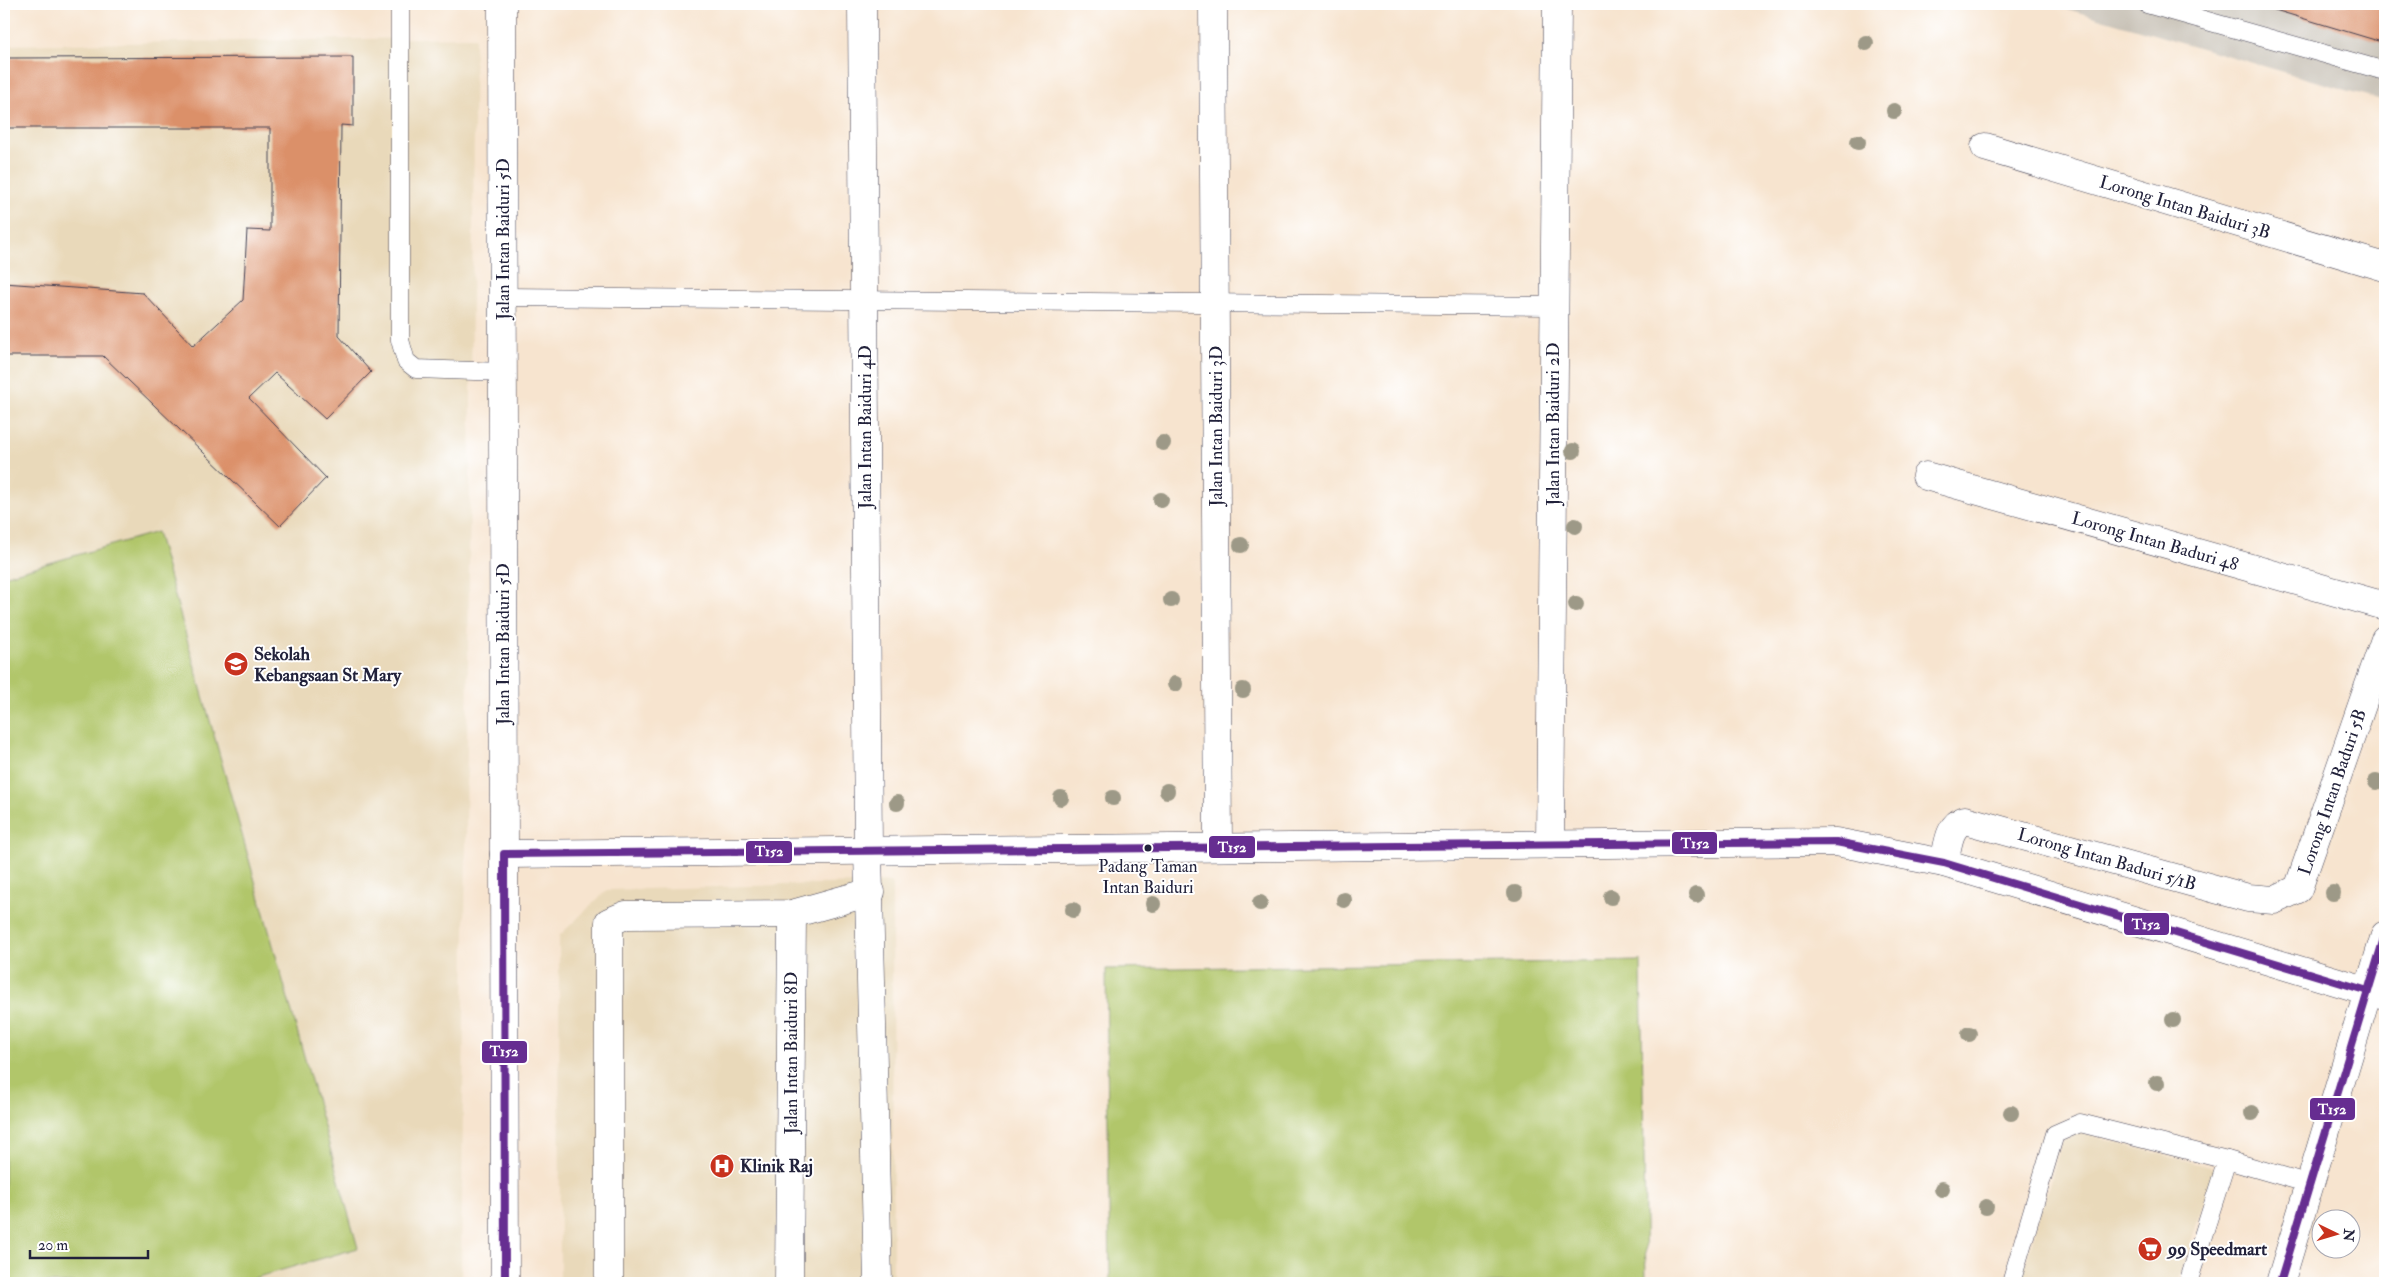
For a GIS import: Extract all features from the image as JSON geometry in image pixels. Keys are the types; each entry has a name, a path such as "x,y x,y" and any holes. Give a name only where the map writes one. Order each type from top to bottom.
{"street":[{"name":"Jalan Intan Baiduri 5D","path":"502,4 505,1283"},
{"name":"Jalan Intan Baiduri 4D","path":"862,4 868,851 871,892 878,1283"},
{"name":"Jalan Intan Baiduri 3D","path":"1213,4 1218,847"},
{"name":"Jalan Intan Baiduri 2D","path":"1550,845 1557,4"},
{"name":"Lorong Intan Baiduri 3B","path":"1985,148 2385,267"},
{"name":"Lorong Intan Baduri 48","path":"1926,476 2385,606"},
{"name":"Lorong Intan Baduri 5B","path":"2298,889 2385,639"},
{"name":"Lorong Intan Baduri 5/1B","path":"1944,863 1952,830 1957,822 1965,820 2248,898 2274,900 2298,889"},
{"path":"504,854 1836,842 1944,863 2377,994"},
{"path":"609,1283 609,922 626,915 792,914 871,892"},
{"name":"Jalan Intan Baiduri 8D","path":"789,1283 792,914"},
{"path":"2280,1283 2310,1184 2377,994 2385,935"}],"lane":[{"path":"400,4 400,340 406,361 416,369 503,372"},
{"path":"2146,4 2385,71"},
{"path":"503,297 1554,306"},
{"path":"2011,1283 2054,1134 2080,1123 2227,1160 2310,1184"},
{"path":"2188,1283 2227,1160"}],"shaded area":[{"path":"2050,4 2385,4 2385,101 2315,81"},
{"name":"Sekolah Kebangsaan St Mary","path":"475,37 461,1283 4,1283 4,45"},
{"path":"892,882 893,1283 560,1283 559,936 607,890"},
{"path":"2079,1133 2214,1168 2178,1283 2020,1283 2062,1141"}],"green space":[{"path":"157,532 358,1248 237,1283 4,1283 4,576"},
{"path":"1641,961 1646,1283 1110,1283 1106,969"}],"building":[{"path":"2255,4 2385,4 2385,43"},
{"path":"353,57 353,126 341,125 339,336 371,372 325,419 275,373 249,398 326,478 280,526 103,356 4,356 4,283 143,293 193,346 243,300 247,230 270,231 270,128 4,128 4,58"}],"transit line":[{"name":"T152","path":"505,1283 504,854 1836,842 1944,863 2368,991"},
{"name":"T152","path":"2280,1283 2385,935"}],"place":[{"name":"Sekolah Kebangsaan St Mary","path":"236,664"},
{"name":"Padang Taman Intan Baiduri","path":"1148,848"},
{"name":"Klinik Raj","path":"722,1166"},
{"name":"99 Speedmart","path":"2150,1249"}]}
